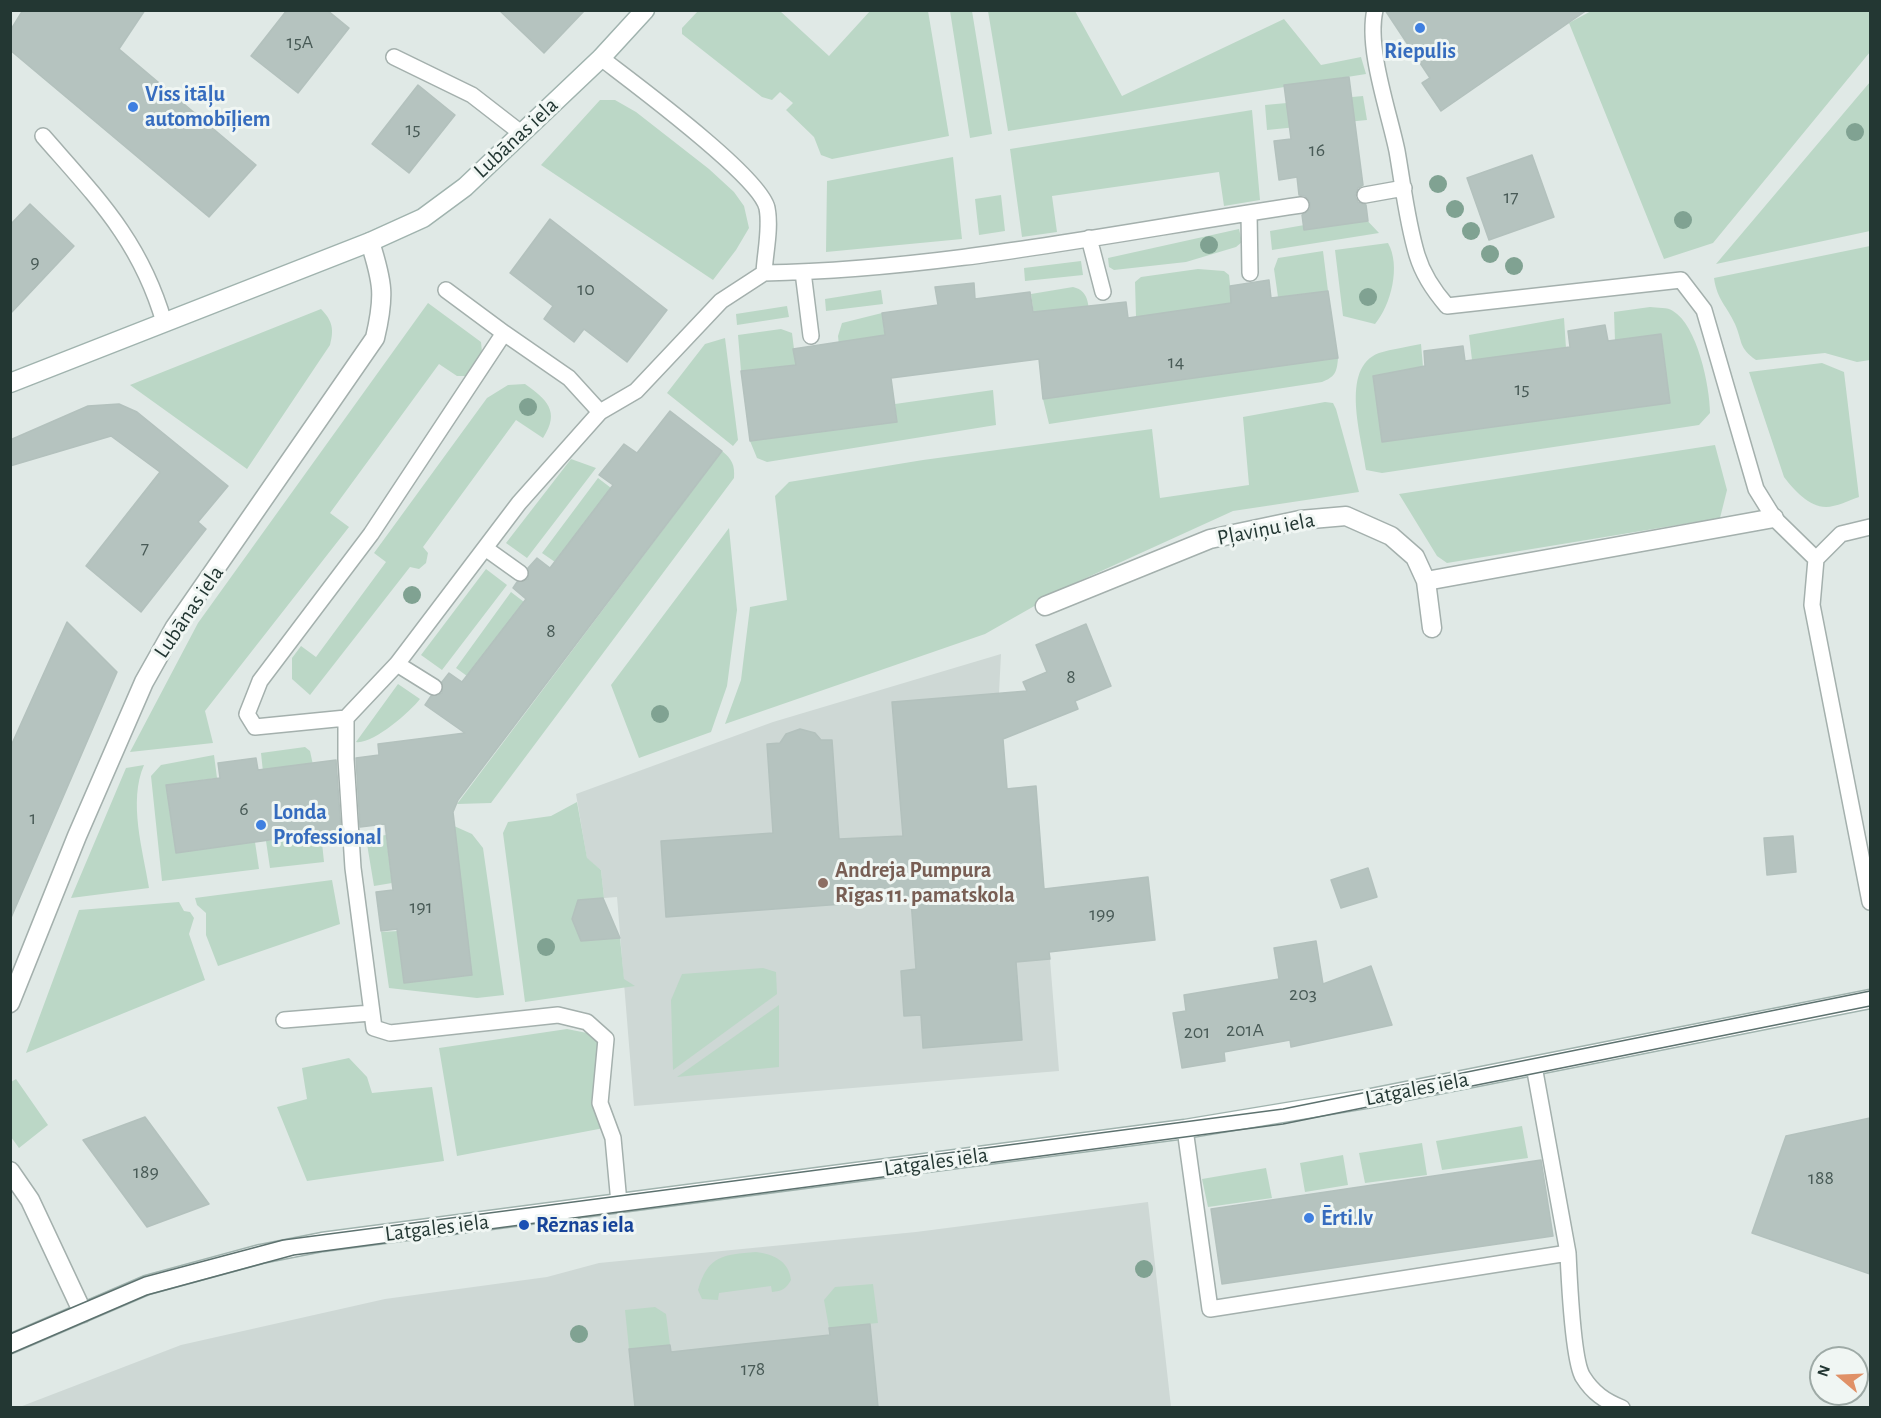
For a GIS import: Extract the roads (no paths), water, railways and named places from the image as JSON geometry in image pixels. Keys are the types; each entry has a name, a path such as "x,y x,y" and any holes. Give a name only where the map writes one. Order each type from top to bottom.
{"street":[{"name":"Lubānas iela","path":"10,382 370,242 423,218 465,187 601,58 645,10"},
{"name":"Lubānas iela","path":"10,1003 77,836 144,682 175,627 375,338 382,309 383,285 370,242"},
{"name":"Pļaviņu iela","path":"1045,606 1210,539 1300,520 1346,516 1390,536 1415,556 1426,581 1432,628"},
{"path":"1426,581 1774,518"},
{"name":"Latgales iela","path":"10,1344 147,1285 261,1254 322,1242 1185,1129 1366,1100 1870,999"},
{"path":"10,1171 30,1200 83,1312"}],"lane":[{"path":"1375,10 1372,22 1381,87 1417,255 1430,286 1447,306 1681,280 1704,310 1756,489 1774,518 1816,559"},
{"path":"394,57 472,94 521,133"},
{"path":"601,58 689,128 753,186 767,207 764,273"},
{"path":"43,136 114,218 138,256 164,322"},
{"path":"1365,195 1404,188"},
{"path":"504,333 371,534 260,681 247,714 255,727 346,718 397,664 519,503 600,412 636,391 721,302 764,273 903,265 1301,205"},
{"path":"1249,213 1250,273"},
{"path":"1089,238 1102,292"},
{"path":"803,272 811,336"},
{"path":"446,290 569,378 600,412"},
{"path":"1870,527 1840,534 1816,559 1812,605 1870,902"},
{"path":"485,548 520,573"},
{"path":"397,664 434,687"},
{"path":"346,718 346,759 353,868 374,1028 390,1034 558,1015 587,1022 606,1039 600,1103 613,1138 620,1203"},
{"path":"284,1020 371,1013"},
{"path":"1534,1066 1568,1253 1581,1376 1602,1400 1622,1407"},
{"path":"1185,1129 1210,1309 1568,1253"}],"tram line":[{"path":"10,1334 144,1277 283,1240 1283,1109 1870,991"},
{"path":"10,1354 147,1295 294,1255 1283,1124 1870,1006"}],"place":[{"name":"Riepulis","path":"1420,28"},
{"name":"Viss itāļu automobīļiem","path":"133,107"},
{"name":"Londa Professional","path":"261,825"},
{"name":"Andreja Pumpura Rīgas 11. pamatskola","path":"823,883"},
{"name":"Ērti.lv","path":"1309,1218"},
{"name":"Rēznas iela","path":"524,1225"}]}
